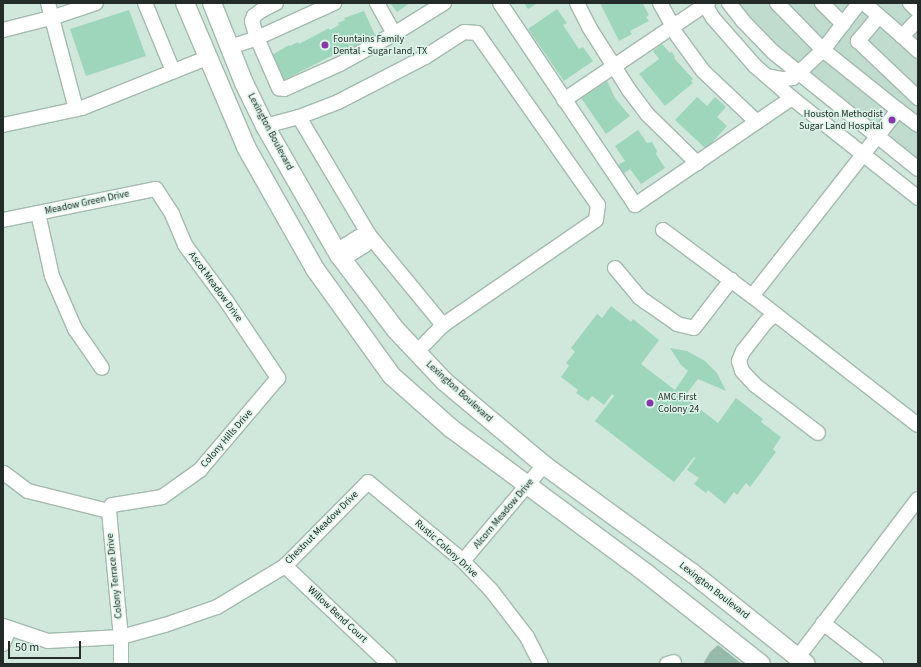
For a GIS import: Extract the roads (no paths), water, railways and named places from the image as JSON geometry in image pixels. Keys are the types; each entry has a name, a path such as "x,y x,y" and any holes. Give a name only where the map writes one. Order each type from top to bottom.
{"main road":[{"path":"185,3 246,147 315,269 392,376 452,429 647,574 761,664"},
{"name":"Lexington Boulevard","path":"212,3 244,83 265,126 342,253 396,330 445,382 544,465 692,572 798,662"},
{"path":"207,58 230,47"},
{"path":"315,269 342,253"}],"street":[{"path":"48,3 76,109"},
{"path":"3,30 52,18 96,3"},
{"path":"145,3 173,71"},
{"path":"276,3 260,6 252,21 257,38 279,88 284,89 340,64 394,34 444,3"},
{"path":"230,47 257,38 334,3"},
{"path":"377,3 394,34"},
{"path":"500,3 635,205 792,98"},
{"path":"577,3 612,67 648,115 697,163"},
{"path":"660,3 672,27 703,71 757,122"},
{"path":"729,3 743,21 773,52 877,138 918,169"},
{"path":"777,3 823,50 918,125"},
{"path":"822,3 843,24"},
{"path":"766,76 783,79 793,78 823,50 859,3"},
{"path":"864,3 918,51"},
{"path":"910,3 918,11"},
{"path":"564,100 706,4 713,18 730,39 766,76 918,198"},
{"path":"879,16 858,41 918,98"},
{"path":"902,36 918,20"},
{"path":"265,126 300,117 338,102 425,57 464,32 477,33 594,199 598,205 596,220 443,325 417,352"},
{"path":"3,125 76,109 207,58"},
{"path":"752,296 898,110"},
{"path":"300,117 368,236 443,325"},
{"name":"Meadow Green Drive","path":"3,220 156,189 164,202"},
{"name":"Ascot Meadow Drive","path":"164,202 172,214 185,245 227,302 271,369"},
{"path":"38,213 52,276 75,329 102,368"},
{"path":"663,230 752,296 918,425"},
{"path":"342,253 352,253 365,245 368,236"},
{"path":"615,268 639,297 677,324 694,328 731,280"},
{"path":"775,314 766,322 743,351 739,361 740,366 742,371 755,385 818,433"},
{"name":"Colony Hills Drive","path":"108,511 112,505 162,497 200,470 278,378 271,369"},
{"name":"Alcorn Meadow Drive","path":"463,561 528,486 544,465"},
{"path":"4,473 28,491 108,511"},
{"name":"Rustic Colony Drive","path":"368,482 463,561 491,590 527,637 541,664"},
{"name":"Chestnut Meadow Drive","path":"6,627 48,641 121,637 165,625 217,608 285,566 368,482"},
{"path":"798,662 823,623 918,499"},
{"name":"Colony Terrace Drive","path":"108,511 121,637 121,664"},
{"name":"Willow Bend Court","path":"285,566 389,664"},
{"path":"823,623 876,664"},
{"path":"3,644 6,627"}],"place":[{"name":"Fountains Family Dental - Sugar land, TX","path":"325,45"},
{"name":"Houston Methodist Sugar Land Hospital","path":"892,120"},
{"name":"AMC First Colony 24","path":"650,403"}]}
